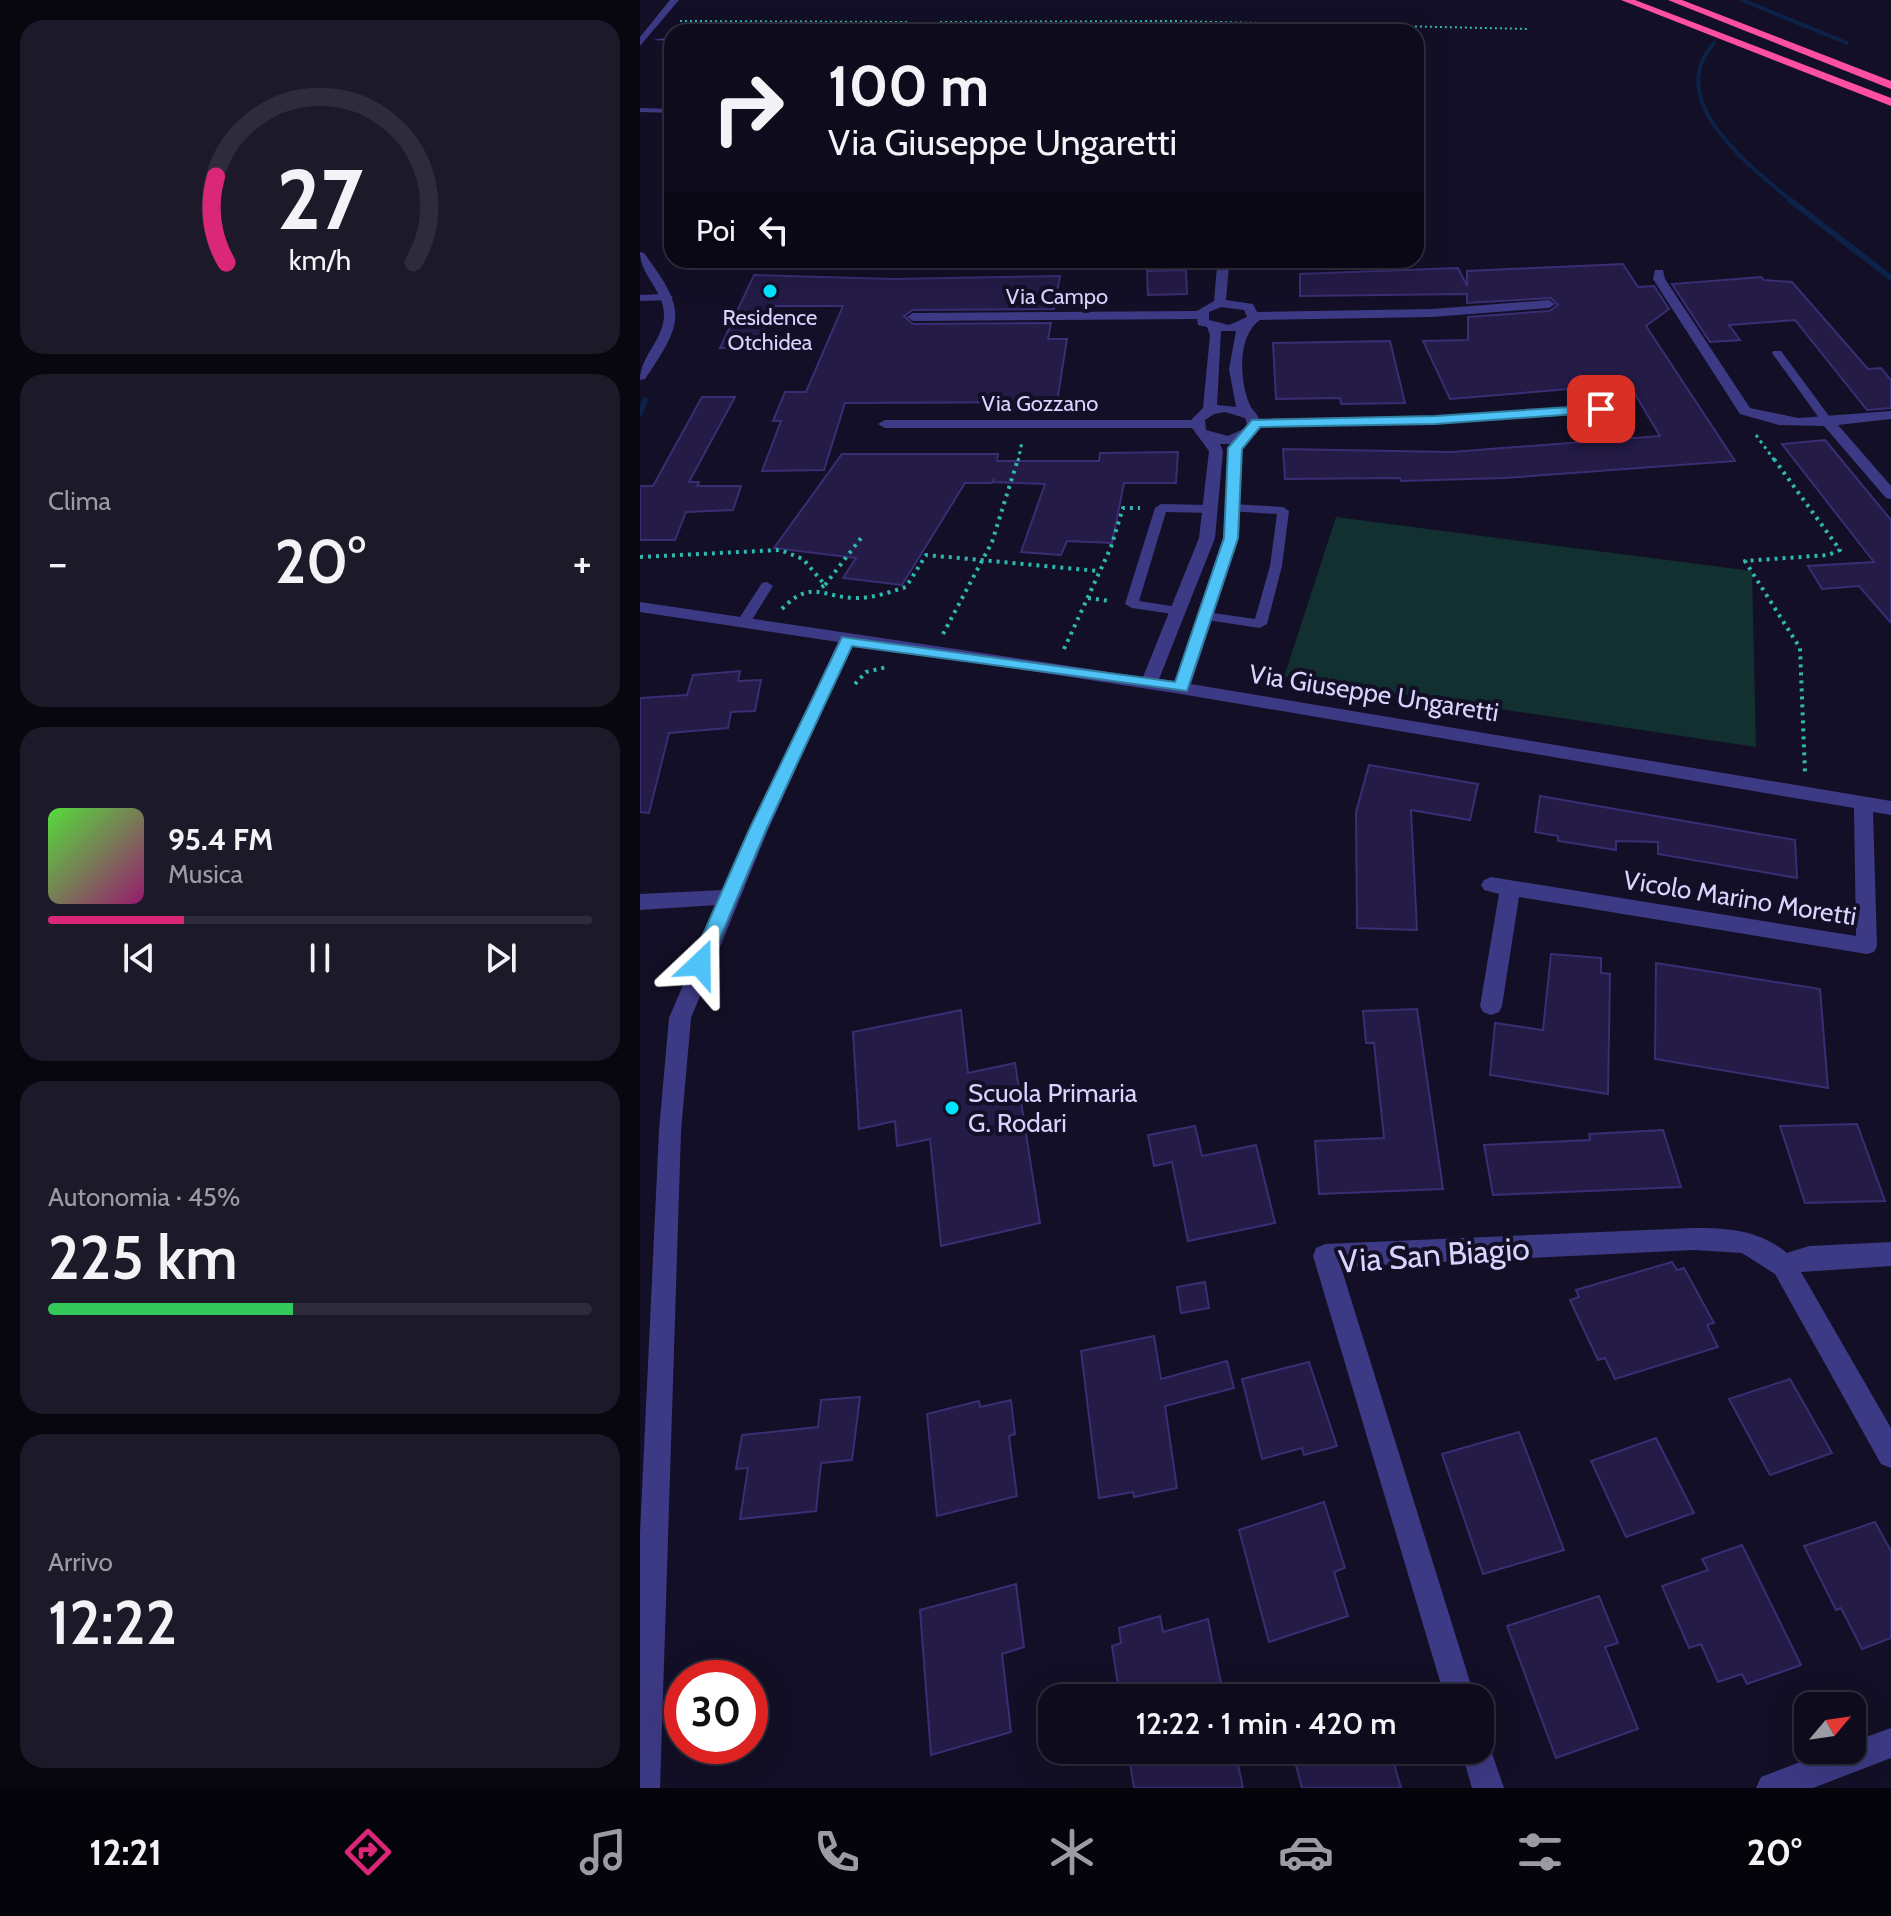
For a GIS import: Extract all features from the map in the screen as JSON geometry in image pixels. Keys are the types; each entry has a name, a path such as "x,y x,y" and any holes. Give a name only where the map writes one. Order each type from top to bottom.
{"highway":[{"path":"1626,0 1891,102"},
{"path":"1657,0 1891,93"},
{"path":"1673,0 1891,85"},
{"path":"1707,0 1891,73"}],"street":[{"path":"645,39 675,0"},
{"path":"645,39 664,27"},
{"path":"640,256 668,297 673,316 666,338 640,376"},
{"path":"1220,303 1223,268"},
{"path":"1659,273 1659,279 1745,411 1800,422 1891,415"},
{"path":"1250,321 1242,304 1220,303 1208,307 1200,315 1203,322 1213,327 1230,329 1250,321 1549,304"},
{"name":"Via Campo","path":"913,317 1200,315"},
{"path":"1250,321 1238,340 1237,398 1251,417"},
{"path":"1210,410 1216,335 1213,327"},
{"path":"1149,683 1207,538 1216,451 1196,424 1210,410 1225,408 1251,417 1435,420 1601,409"},
{"path":"1181,688 1231,538 1235,448 1244,437 1251,417"},
{"path":"1826,420 1891,495"},
{"name":"Via Gozzano","path":"885,424 1196,424"},
{"path":"1210,439 1244,437"},
{"name":"Via Giuseppe Ungaretti","path":"640,607 1181,688 1891,808"},
{"path":"644,1788 647,1544 674,1060 680,1018 728,897 847,640"},
{"name":"Vicolo Marino Moretti","path":"1491,1006 1501,887 1867,946 1863,803"},
{"path":"640,902 728,897"},
{"name":"Via San Biagio","path":"1456,1684 1325,1256 1709,1239 1760,1245 1784,1266"},
{"path":"1891,1254 1809,1258 1784,1266 1891,1454"},
{"path":"1772,1788 1891,1743"},
{"path":"1480,1764 1488,1788"}],"lane":[{"path":"640,110 664,111"},
{"path":"640,298 668,297"},
{"path":"1777,353 1826,420"},
{"path":"1179,611 1132,604 1161,508 1209,509"},
{"path":"1206,616 1260,624 1276,566 1283,511 1232,508"},
{"path":"743,623 767,586"}],"path":[{"path":"668,24 700,19 919,22"},
{"path":"935,22 1306,24"},
{"path":"1424,27 1530,29"},
{"path":"1751,414 1747,423 1840,550 1828,555 1745,561 1800,648 1805,773"},
{"path":"943,634 985,560 1014,491 1025,425"},
{"path":"1062,653 1123,508 1161,508"},
{"path":"782,610 804,593 825,585 861,538"},
{"path":"640,557 780,550 799,554 809,562 815,576 825,585"},
{"path":"819,588 856,598 906,587 926,555 1099,571"}],"green space":[{"path":"1336,517 1752,571 1756,747 1284,677"}],"building":[{"path":"1623,264 1638,287 1654,286 1669,309 1646,326 1735,461 1504,478 1401,481 1400,478 1285,479 1283,449 1451,452 1660,436 1629,384 1450,399 1423,341 1468,340 1468,317 1549,311 1558,305 1551,298 1467,303 1467,294 1300,296 1300,274 1458,268 1467,286 1467,271"},
{"path":"1186,270 1187,294 1148,295 1147,271"},
{"path":"754,275 893,279 1060,276 1054,309 913,310 904,316 913,324 1051,323 1048,339 1067,339 1057,402 845,403 824,470 762,471 781,421 773,421 785,392 806,392 843,306 775,306 757,348 720,348"},
{"path":"1761,277 1764,280 1792,282 1868,369 1881,368 1891,380 1891,408 1867,410 1795,320 1729,325 1740,340 1710,342 1672,284"},
{"path":"1390,341 1405,403 1341,404 1340,398 1276,399 1273,343"},
{"path":"702,397 735,397 689,482 699,482 697,486 741,486 733,510 686,512 675,540 640,540 640,486 653,486"},
{"path":"1825,440 1891,520 1891,623 1859,586 1822,589 1808,566 1874,562 1782,444"},
{"path":"1178,452 1176,483 1124,483 1112,543 1067,541 1061,555 1021,552 1045,484 993,482 994,478 992,483 965,483 902,585 843,578 856,558 774,548 842,454 998,454 997,461 1099,461 1100,453"},
{"path":"740,671 738,681 761,680 755,711 731,712 728,728 669,733 649,813 640,812 640,698 687,695 693,675"},
{"path":"1369,765 1478,784 1470,820 1411,810 1417,930 1357,928 1356,812"},
{"path":"1540,796 1795,840 1797,878 1658,854 1658,842 1616,841 1616,850 1558,841 1558,836 1535,832"},
{"path":"1551,954 1601,958 1601,973 1610,974 1608,1094 1490,1075 1495,1023 1543,1030"},
{"path":"1656,963 1820,989 1828,1088 1655,1059"},
{"path":"1417,1009 1443,1189 1319,1194 1315,1141 1384,1138 1374,1043 1366,1043 1363,1011"},
{"path":"961,1010 968,1073 1015,1063 1040,1223 941,1246 930,1139 897,1146 895,1121 859,1129 853,1032"},
{"path":"1857,1124 1885,1201 1805,1203 1780,1126"},
{"path":"1195,1126 1202,1156 1256,1145 1275,1223 1188,1241 1172,1162 1154,1166 1148,1135"},
{"path":"1663,1130 1681,1187 1493,1195 1484,1145 1590,1140 1589,1134"},
{"path":"1672,1262 1677,1270 1684,1268 1714,1323 1707,1325 1718,1347 1615,1379 1605,1358 1598,1360 1570,1300 1579,1297 1576,1290"},
{"path":"1205,1282 1209,1308 1181,1313 1177,1287"},
{"path":"1154,1336 1161,1379 1227,1361 1234,1388 1165,1406 1177,1488 1134,1497 1133,1492 1099,1498 1081,1351"},
{"path":"1309,1362 1337,1446 1304,1455 1302,1448 1262,1459 1242,1379"},
{"path":"1790,1379 1832,1453 1770,1475 1729,1399"},
{"path":"860,1397 852,1460 821,1463 816,1511 740,1519 748,1468 736,1469 742,1435 818,1427 821,1400"},
{"path":"1011,1400 1015,1434 1009,1436 1017,1496 937,1516 927,1414 979,1401 980,1407"},
{"path":"1519,1432 1564,1550 1483,1574 1442,1454"},
{"path":"1656,1438 1694,1513 1626,1537 1591,1461"},
{"path":"1324,1502 1345,1568 1334,1572 1348,1616 1269,1642 1239,1530"},
{"path":"1875,1522 1891,1551 1891,1638 1862,1649 1841,1608 1836,1610 1804,1546"},
{"path":"1742,1545 1801,1665 1747,1684 1742,1674 1718,1682 1701,1644 1689,1648 1662,1586 1708,1570 1702,1559"},
{"path":"1016,1584 1024,1647 1002,1654 1011,1732 931,1755 920,1610"},
{"path":"1599,1596 1618,1643 1605,1647 1638,1729 1556,1758 1507,1626"},
{"path":"1160,1616 1163,1632 1208,1619 1221,1684 1118,1684 1112,1646 1121,1643 1119,1628"},
{"path":"1130,1764 1238,1764 1243,1788 1134,1788"},
{"path":"1296,1764 1394,1764 1401,1788 1302,1788"}],"waterway":[{"path":"1742,0 1847,43"},
{"path":"1714,43 1701,65 1699,88 1705,110 1736,152 1793,202"},
{"path":"1790,200 1891,278"},
{"path":"640,413 645,400"}],"place":[{"name":"Residence Otchidea","path":"770,291"},
{"name":"Scuola Primaria G. Rodari","path":"952,1108"}],"route":[{"path":"700,964 758,830 847,640 1181,688 1231,538 1235,448 1251,433 1256,423 1435,420 1601,409"}]}
